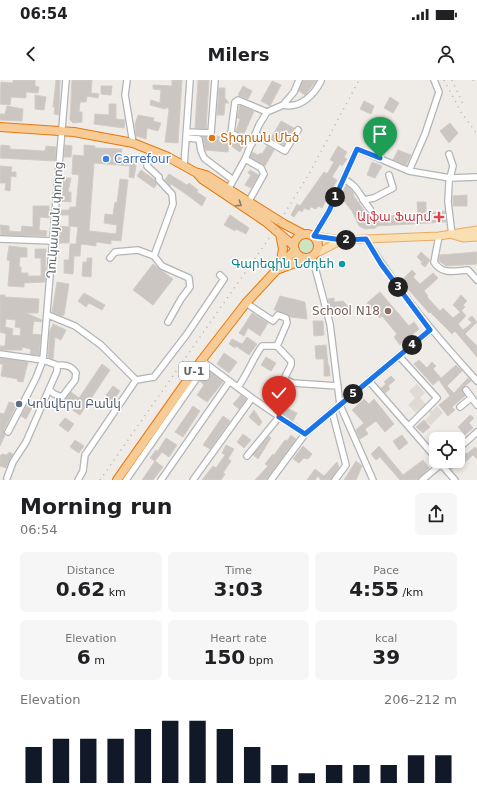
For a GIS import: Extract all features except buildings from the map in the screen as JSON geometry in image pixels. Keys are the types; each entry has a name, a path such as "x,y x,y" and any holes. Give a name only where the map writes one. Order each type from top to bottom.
{"highway":[{"path":"0,127 63,131 133,143 151,150 197,173 206,175 302,234 314,236 318,243 312,256 300,256 294,248 266,222 202,179 197,173"},
{"path":"279,269 283,249 280,234"},
{"path":"294,248 296,239 302,234"},
{"name":"Մ-1","path":"117,480 204,363 246,303 279,269 294,248"},
{"name":"Մ-1","path":"279,269 312,256"}],"main road":[{"path":"314,236 342,240 452,235 462,231 477,230"},
{"path":"452,235 463,238 477,237"},
{"path":"312,256 342,240"}],"street":[{"name":"Ղուկասյան փողոց","path":"8,432 36,378 43,360 48,315 66,80"},
{"path":"128,80 125,95 133,143"},
{"path":"184,166 190,80"},
{"path":"186,135 211,133 215,80"},
{"path":"229,188 245,159 255,134 267,112 283,105 294,92 299,80"},
{"path":"410,171 425,134 439,92 434,80"},
{"path":"283,105 293,106 310,97 316,91 321,81"},
{"path":"252,144 231,133 235,102 238,100 267,112"},
{"path":"255,134 286,151 298,130"},
{"path":"186,135 199,139 200,152 204,158 233,180"},
{"path":"314,236 329,211 357,149 410,171 450,178 477,177"},
{"path":"151,150 147,166 172,194 173,204 154,256"},
{"path":"449,154 453,166 450,178 448,202 452,235"},
{"path":"245,159 261,168 264,174 249,201"},
{"path":"363,200 374,198 393,188 389,175"},
{"path":"343,178 357,188 363,200 370,209"},
{"path":"438,236 434,262 438,268 443,271 468,270 477,280"},
{"path":"0,239 53,241"},
{"path":"366,239 381,264 430,330 477,381"},
{"path":"110,258 115,252 138,250 154,256 162,266 189,278 190,287 168,322"},
{"path":"312,256 330,324 340,405 373,480"},
{"path":"78,480 83,471 85,455 136,380 154,377 187,334 224,280 220,275"},
{"path":"246,303 273,321 278,315 286,318 287,323 277,346"},
{"path":"48,315 75,326 101,345 136,380"},
{"path":"271,480 305,434 430,330"},
{"path":"238,387 250,370 252,359 262,346 277,346 291,361 291,365 284,379 293,383 338,386"},
{"path":"0,354 43,360 57,365 66,365 73,368 76,373 75,380 62,397 54,394 49,389"},
{"path":"399,356 437,398 409,426"},
{"path":"126,480 204,363 305,434"},
{"path":"7,478 13,462 26,442 57,371 57,365"},
{"path":"368,381 429,450"},
{"path":"161,480 229,382"},
{"path":"466,390 477,405"},
{"path":"193,480 252,398"},
{"path":"460,407 471,398"},
{"path":"332,411 346,465 335,480"},
{"path":"247,456 279,417"},
{"path":"465,443 477,432"},
{"path":"422,480 435,468"},
{"path":"446,468 455,480"}],"shaded area":[{"path":"417,384 425,393 420,398 432,411 437,406 443,413 431,425 425,420 431,414 423,406 416,413 408,405 415,398 409,391"}],"green space":[{"path":"306,237 313,242 314,245 309,252 306,253 299,248 298,245 303,238"}],"railway":[{"path":"100,480 270,237 309,174 359,80"},
{"path":"444,80 461,112 477,134"},
{"path":"452,80 463,104"},
{"path":"473,80 477,83"}],"place":[{"name":"Տիգրան Մեծ","path":"212,138"},
{"name":"Carrefour","path":"106,159"},
{"name":"Ալֆա Ֆարմ","path":"439,217"},
{"name":"Գարեգին Նժդեհ","path":"342,264"},
{"name":"School N18","path":"388,311"},
{"name":"Կոնվերս Բանկ","path":"19,404"}],"route":[{"path":"279,417 305,434 430,330 381,264 366,239 342,240 314,236 329,211 357,149 380,158"}]}
